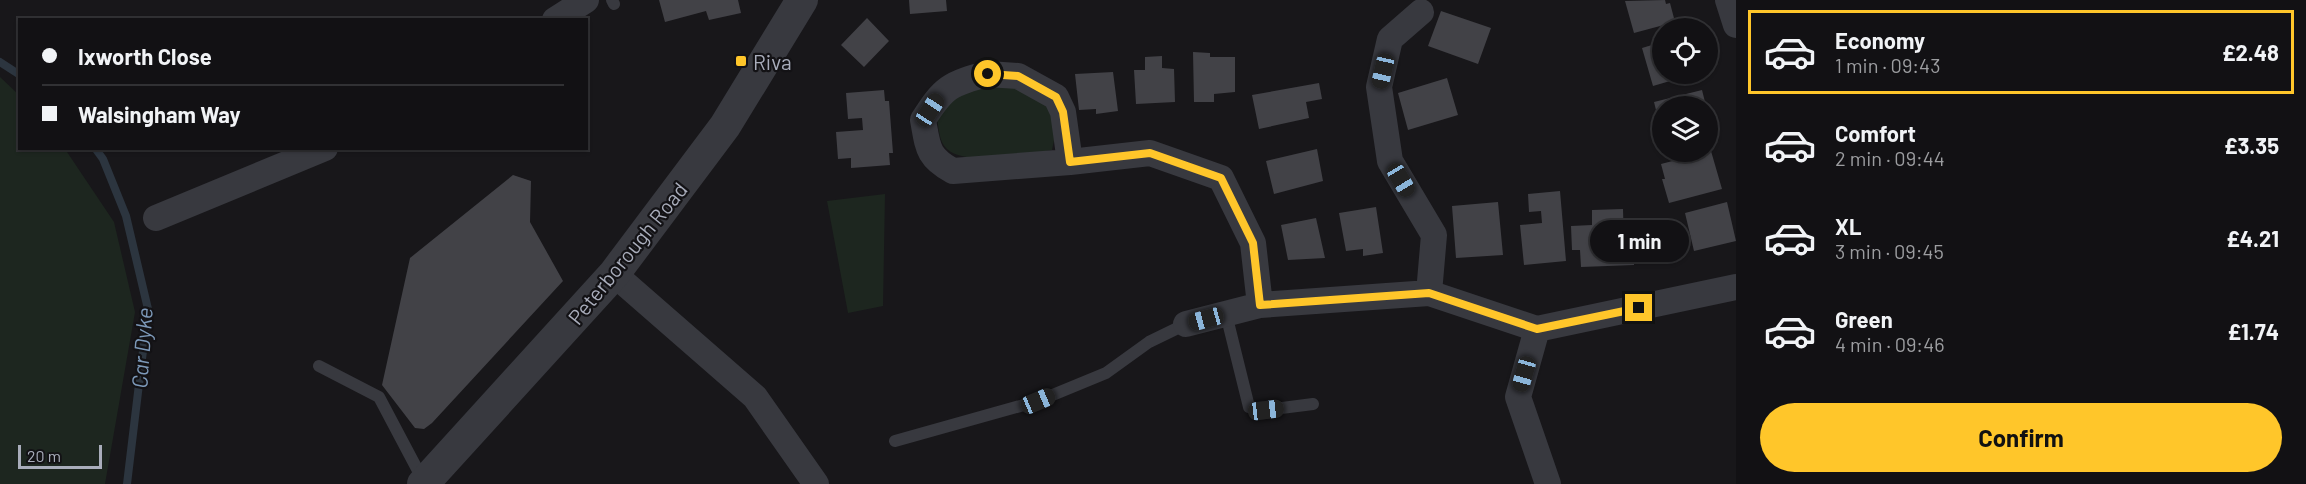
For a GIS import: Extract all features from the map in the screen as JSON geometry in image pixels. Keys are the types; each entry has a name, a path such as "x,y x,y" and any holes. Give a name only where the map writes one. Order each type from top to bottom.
{"street":[{"path":"558,18 586,0"},
{"name":"Peterborough Road","path":"424,483 614,274 724,126 802,0"},
{"path":"1728,0 1736,25"},
{"path":"1421,12 1390,39 1379,87 1390,161 1434,235 1429,293"},
{"path":"1070,162 1063,112 1056,97 1018,76 988,74 956,82 936,99 922,120 928,151 937,163 953,171 1070,162 1150,153 1221,178 1253,243 1260,305"},
{"path":"156,218 320,150"},
{"path":"614,274 755,397 816,484"},
{"path":"1186,324 1260,305 1429,293 1537,329 1736,287"},
{"path":"1537,329 1518,397 1548,484"}],"lane":[{"path":"1226,314 1249,408 1266,410 1313,404"},
{"path":"895,441 1038,401 1106,373 1149,342 1186,324"},
{"path":"319,366 379,397 424,483"}],"shaded area":[{"path":"0,77 18,94 18,150 66,150 114,222 135,312 105,484 0,484"},
{"path":"1011,84 1052,107 1057,126 1052,150 983,158 956,154 944,146 937,119 950,98 978,85"},
{"path":"885,194 883,306 848,313 827,201"}],"building":[{"path":"659,0 738,0 741,13 709,20 706,11 665,22"},
{"path":"909,0 946,0 947,11 910,14"},
{"path":"1665,0 1666,4 1670,3 1674,18 1652,18 1652,28 1634,33 1625,1"},
{"path":"1441,11 1491,28 1478,64 1428,46"},
{"path":"867,18 889,41 864,67 841,45"},
{"path":"1652,45 1652,83 1642,48"},
{"path":"1193,52 1210,53 1210,57 1235,57 1235,92 1214,94 1214,102 1194,102"},
{"path":"1162,56 1162,68 1174,69 1175,102 1136,104 1134,70 1145,70 1145,57"},
{"path":"1113,72 1118,111 1096,114 1096,109 1079,110 1075,74"},
{"path":"1447,78 1458,115 1408,130 1398,93"},
{"path":"1319,83 1322,99 1306,102 1309,118 1259,129 1252,95"},
{"path":"884,90 885,101 889,101 893,153 889,153 890,165 851,168 851,158 838,159 836,132 863,130 862,118 848,119 846,93"},
{"path":"1702,90 1704,96 1678,96"},
{"path":"1317,149 1323,181 1274,194 1266,161"},
{"path":"1714,162 1722,189 1669,203 1662,179 1665,179 1661,164"},
{"path":"513,175 531,181 530,222 563,281 432,423 424,429 415,428 382,385 410,258"},
{"path":"1560,191 1566,261 1524,265 1520,225 1542,223 1541,211 1529,212 1528,194"},
{"path":"1498,202 1503,255 1456,258 1452,206"},
{"path":"1727,202 1736,241 1694,251 1685,213"},
{"path":"1376,207 1383,253 1363,256 1363,249 1346,251 1339,213"},
{"path":"1623,209 1624,246 1634,246 1634,265 1581,267 1580,250 1572,250 1571,226 1592,225 1592,210"},
{"path":"1316,218 1325,258 1288,260 1281,225"}],"waterway":[{"name":"Car Dyke","path":"0,62 18,74"},
{"name":"Car Dyke","path":"96,150 103,159 126,216 148,309 127,484"}],"place":[{"name":"Riva","path":"741,61"}],"route":[{"path":"988,74 1018,76 1056,97 1063,112 1070,162 1150,153 1221,178 1253,243 1260,305 1429,293 1537,329 1639,308"}]}
